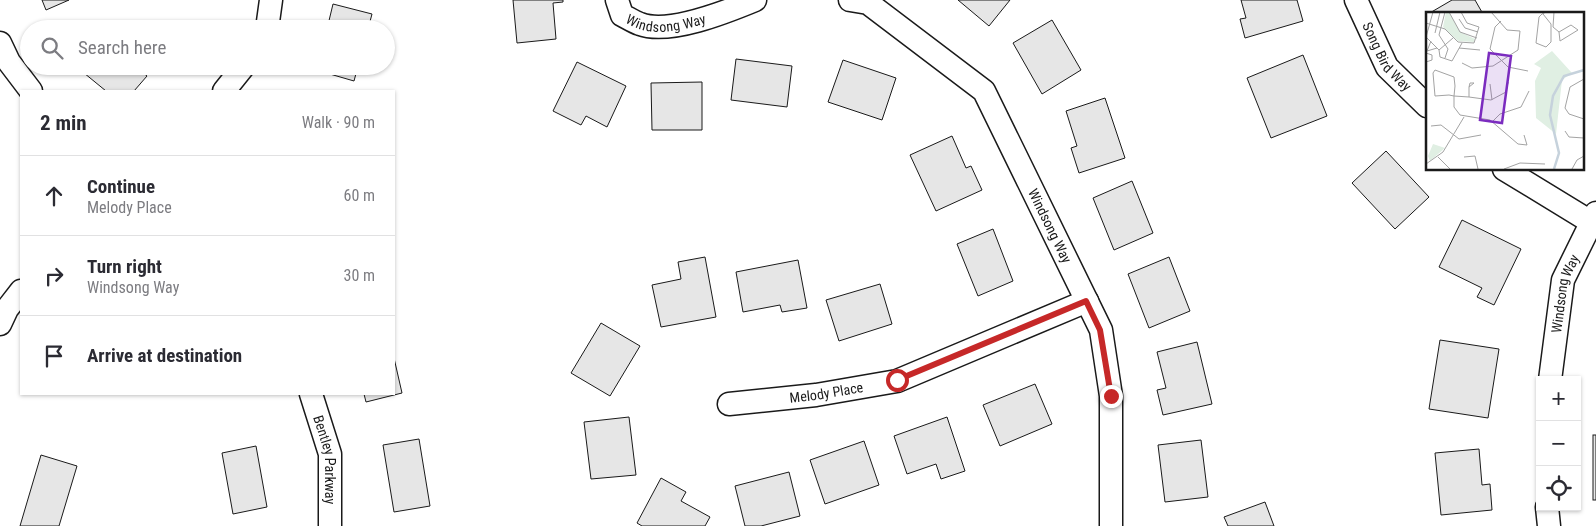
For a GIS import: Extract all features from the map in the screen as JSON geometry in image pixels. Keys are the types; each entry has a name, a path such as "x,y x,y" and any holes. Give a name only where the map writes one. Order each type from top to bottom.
{"street":[{"path":"268,20 271,0"},
{"name":"Windsong Way","path":"617,0 622,15 640,24 658,27 684,24 731,10 755,0"},
{"name":"Windsong Way","path":"850,0 868,3 984,91 1100,330 1111,396 1112,526"},
{"name":"Song Bird Way","path":"1356,0 1387,66 1426,105"},
{"path":"0,43 9,62 30,90"},
{"path":"225,90 237,75"},
{"path":"1506,170 1594,217"},
{"name":"Windsong Way","path":"1551,376 1563,280 1594,217"},
{"path":"0,324 7,309 20,292"},
{"name":"Melody Place","path":"730,404 816,395 897,380 1086,301"},
{"name":"Bentley Parkway","path":"311,395 330,454 330,526"},
{"path":"1547,511 1549,526"}],"building":[{"path":"42,0 69,0 46,10"},
{"path":"513,0 563,0 563,2 553,3 556,39 517,43"},
{"path":"958,0 1010,0 989,26"},
{"path":"1241,0 1297,0 1303,21 1245,38 1240,19 1246,18"},
{"path":"1452,0 1475,0 1482,12 1431,12"},
{"path":"333,4 372,14 370,20 329,20"},
{"path":"1052,20 1081,70 1042,94 1013,43"},
{"path":"1303,55 1327,116 1271,138 1247,78"},
{"path":"736,59 792,66 787,107 731,100"},
{"path":"843,60 896,78 882,120 828,102"},
{"path":"577,62 626,86 607,127 586,116 581,125 553,111"},
{"path":"86,75 147,76 135,90 105,90"},
{"path":"333,75 356,75 354,81"},
{"path":"702,82 702,130 652,130 651,83"},
{"path":"1105,98 1125,158 1079,173 1071,148 1077,146 1066,111"},
{"path":"952,136 966,168 971,166 982,190 936,211 910,155"},
{"path":"1386,151 1429,197 1395,229 1352,183"},
{"path":"1132,181 1153,233 1114,250 1093,198"},
{"path":"1462,220 1521,249 1494,305 1477,297 1482,288 1439,267"},
{"path":"993,229 1013,281 978,296 957,244"},
{"path":"705,257 716,317 661,327 652,285 681,279 678,262"},
{"path":"1169,257 1190,311 1149,328 1128,274"},
{"path":"798,260 807,308 782,312 780,305 743,312 736,272"},
{"path":"880,284 892,324 839,341 826,300"},
{"path":"601,323 640,346 610,396 571,373"},
{"path":"1440,340 1499,349 1488,418 1429,409"},
{"path":"1197,342 1212,404 1163,415 1157,390 1166,388 1157,352"},
{"path":"395,362 402,393 395,395"},
{"path":"1035,384 1052,424 1000,446 983,405"},
{"path":"364,395 394,395 366,402"},
{"path":"629,417 636,475 591,479 584,422"},
{"path":"947,417 965,471 941,479 936,464 907,474 894,436"},
{"path":"1593,435 1596,435 1596,500 1593,500"},
{"path":"419,439 430,506 394,512 383,445"},
{"path":"1201,440 1208,497 1165,502 1158,445"},
{"path":"864,441 879,485 825,504 810,460"},
{"path":"256,446 267,507 233,514 222,453"},
{"path":"1479,449 1482,485 1490,484 1492,510 1441,515 1435,453"},
{"path":"41,455 77,466 59,526 20,526"},
{"path":"789,472 800,516 761,526 745,526 735,486"},
{"path":"661,478 686,492 681,501 710,517 705,526 642,526 637,523"},
{"path":"1265,502 1274,526 1228,526 1224,517"}],"route":[{"path":"897,380 1086,301 1100,330 1111,396"}]}
